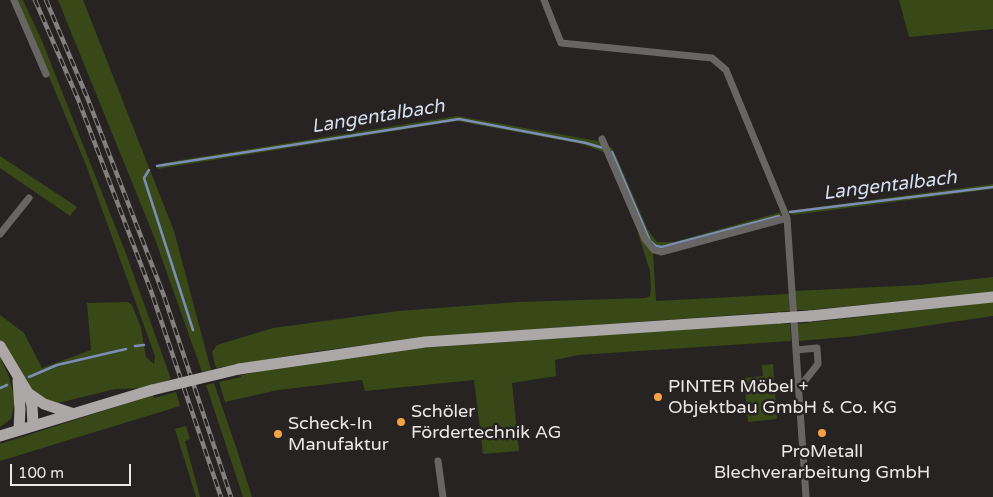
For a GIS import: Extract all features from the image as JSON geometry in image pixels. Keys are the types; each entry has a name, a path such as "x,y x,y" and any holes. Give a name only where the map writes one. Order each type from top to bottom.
{"main road":[{"path":"0,436 152,390 239,369 424,342 810,316 993,297"},
{"path":"0,346 28,393 32,405 33,425"},
{"path":"17,375 20,409 19,430"},
{"path":"28,393 44,404 72,413"}],"street":[{"path":"14,0 46,74"},
{"path":"544,0 561,43 712,58 720,62 726,70 787,218 806,497"},
{"path":"602,139 644,239 654,250 661,252 787,218"},
{"path":"0,234 29,198"},
{"path":"796,350 817,348 818,364 799,388"},
{"path":"438,460 443,497"}],"green space":[{"path":"17,0 23,0 42,41 125,251 171,379 146,388 115,389 58,403 48,402 29,388 16,362 0,340 0,315 24,333 42,368 91,350 87,303 128,302 132,305 141,328 146,357 154,364 155,356 86,165"},
{"path":"58,0 83,0 174,231 211,370 202,372 155,239"},
{"path":"899,0 993,0 993,29 909,37"},
{"path":"457,116 598,141 606,153 582,144 457,121 157,169 159,164 181,160"},
{"path":"608,146 612,148 648,230 657,242 674,242 781,212 781,216 660,249 650,245"},
{"path":"0,156 77,207 70,216 0,168"},
{"path":"993,184 993,189 793,215 787,211"},
{"path":"637,230 653,254 656,301 789,294 790,311 440,336 325,350 216,368 212,352 217,345 273,328 398,311 518,302 645,298 650,296 650,271"},
{"path":"993,277 993,292 796,310 794,291 920,285"},
{"path":"993,302 993,316 856,336 799,341 796,324"},
{"path":"780,323 790,324 791,341 578,355 555,360 556,376 512,383 519,451 483,454 474,380 365,391 362,380 278,390 225,402 219,382 241,377 241,375 285,367 419,348"},
{"path":"0,357 9,377 15,400 11,419 0,427"},
{"path":"773,364 777,419 748,422 744,378 763,376 762,365"},
{"path":"214,383 252,497 243,497 206,385"},
{"path":"176,392 180,406 0,461 0,444 153,395 154,398"},
{"path":"186,426 190,439 185,441 200,497 196,497 175,429"}],"waterway":[{"name":"Langentalbach","path":"157,166 459,119 586,143 603,148"},
{"name":"Langentalbach","path":"612,152 650,241 656,246 662,247 779,216"},
{"name":"Langentalbach","path":"149,170 144,178 193,330"},
{"name":"Langentalbach","path":"790,212 993,187"},
{"name":"Langentalbach","path":"135,346 144,345"},
{"name":"Langentalbach","path":"29,377 57,365 126,349"},
{"name":"Langentalbach","path":"0,388 7,385"}],"railway":[{"path":"35,0 78,99 151,291 221,497"},
{"path":"46,0 87,97 164,296 231,497"}],"place":[{"name":"PINTER Möbel + Objektbau GmbH & Co. KG","path":"658,397"},
{"name":"Schöler Fördertechnik AG","path":"401,422"},
{"name":"ProMetall Blechverarbeitung GmbH","path":"822,433"},
{"name":"Scheck-In Manufaktur","path":"278,434"}]}
